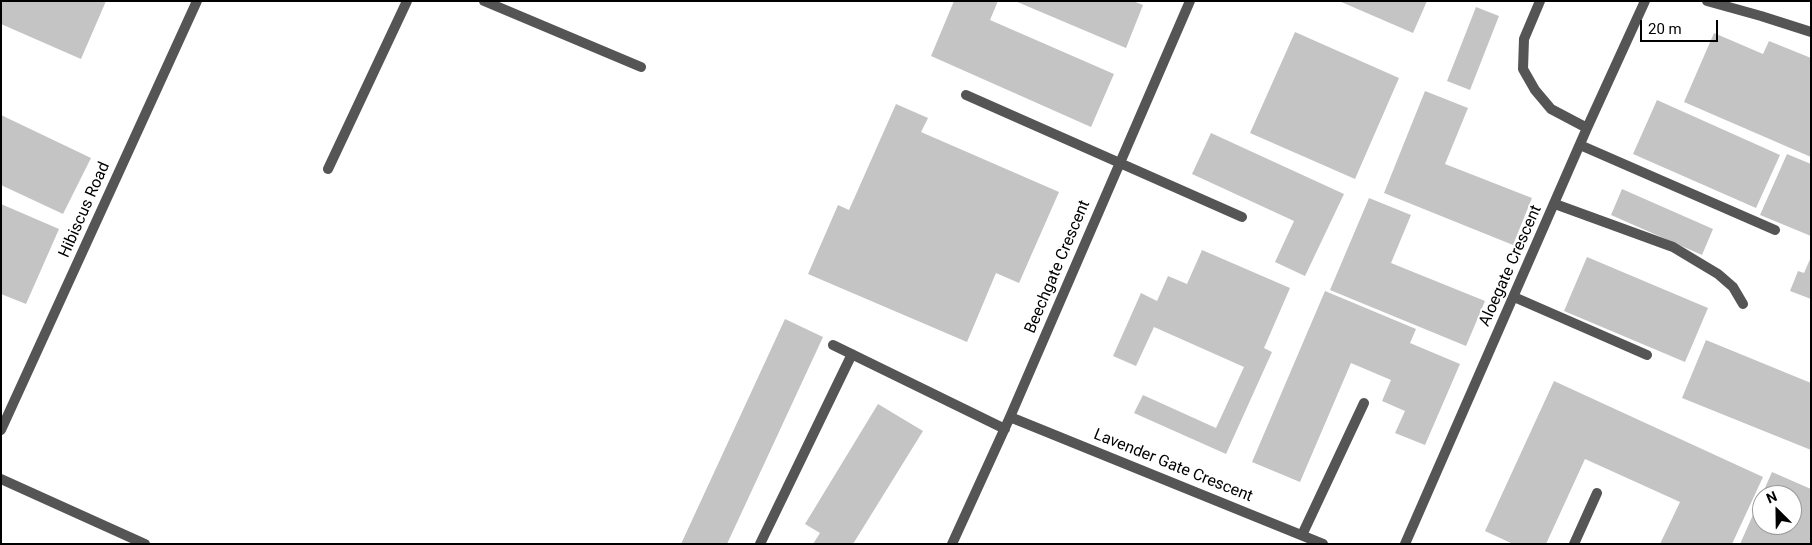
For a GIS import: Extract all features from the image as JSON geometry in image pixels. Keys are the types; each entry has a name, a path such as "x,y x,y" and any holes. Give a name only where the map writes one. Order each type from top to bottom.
{"lane":[{"name":"Hibiscus Road","path":"1,430 196,1"},
{"path":"328,169 407,1"},
{"path":"484,1 641,67"},
{"name":"Beechgate Crescent","path":"952,544 1010,417 1190,1"},
{"path":"1540,1 1524,39 1523,69 1535,90 1551,109 1587,128"},
{"name":"Aloegate Crescent","path":"1405,544 1587,128 1645,1"},
{"path":"1707,1 1811,32"},
{"path":"966,95 1242,217"},
{"path":"1580,144 1775,230"},
{"path":"1555,204 1673,247 1718,274 1733,287 1743,304"},
{"path":"1514,297 1647,355"},
{"path":"833,345 1004,429"},
{"path":"760,544 852,354"},
{"path":"1302,535 1364,403"},
{"name":"Lavender Gate Crescent","path":"1010,417 1324,544"},
{"path":"1,479 144,544"},
{"path":"1574,544 1598,493"}],"building":[{"path":"1,1 106,1 81,59 1,24"},
{"path":"954,1 998,1 990,20 1114,74 1091,127 931,56"},
{"path":"1015,1 1133,1 1143,5 1126,48"},
{"path":"1339,1 1427,1 1413,33"},
{"path":"1476,7 1499,16 1470,90 1447,81"},
{"path":"1295,32 1399,78 1355,179 1250,133"},
{"path":"1714,33 1763,54 1769,41 1811,58 1811,157 1684,102"},
{"path":"1425,91 1468,108 1445,164 1532,198 1513,245 1384,193"},
{"path":"1657,100 1780,155 1756,208 1633,154"},
{"path":"896,104 928,118 921,132 1059,192 1019,283 996,273 967,342 808,274 838,205 849,210"},
{"path":"1,115 91,158 63,214 1,185"},
{"path":"1211,133 1344,194 1305,276 1275,262 1294,221 1192,174"},
{"path":"1787,154 1811,164 1811,236 1760,215"},
{"path":"1622,189 1713,229 1702,255 1611,215"},
{"path":"1369,198 1411,215 1391,263 1485,301 1466,346 1330,290"},
{"path":"1,204 59,229 26,304 1,294"},
{"path":"1202,250 1290,288 1264,348 1272,352 1226,454 1134,413 1143,395 1216,428 1244,367 1154,327 1136,366 1113,356 1141,293 1157,301 1168,276 1187,284"},
{"path":"1587,257 1708,308 1685,362 1564,311"},
{"path":"1811,257 1811,299 1790,291 1798,271 1804,273"},
{"path":"1325,291 1416,329 1410,343 1460,364 1425,445 1395,433 1405,411 1382,401 1391,380 1351,363 1300,482 1252,462"},
{"path":"785,319 823,337 727,544 681,544"},
{"path":"1706,340 1811,383 1811,450 1682,398"},
{"path":"1554,381 1763,477 1759,485 1752,485 1752,501 1732,544 1660,544 1680,502 1585,459 1546,544 1513,544 1485,531"},
{"path":"878,404 923,431 853,544 813,544 820,533 805,524"},
{"path":"1772,472 1802,485 1766,485"},
{"path":"1802,485 1811,489 1811,544 1740,544 1752,517 1752,535 1802,535"}]}
